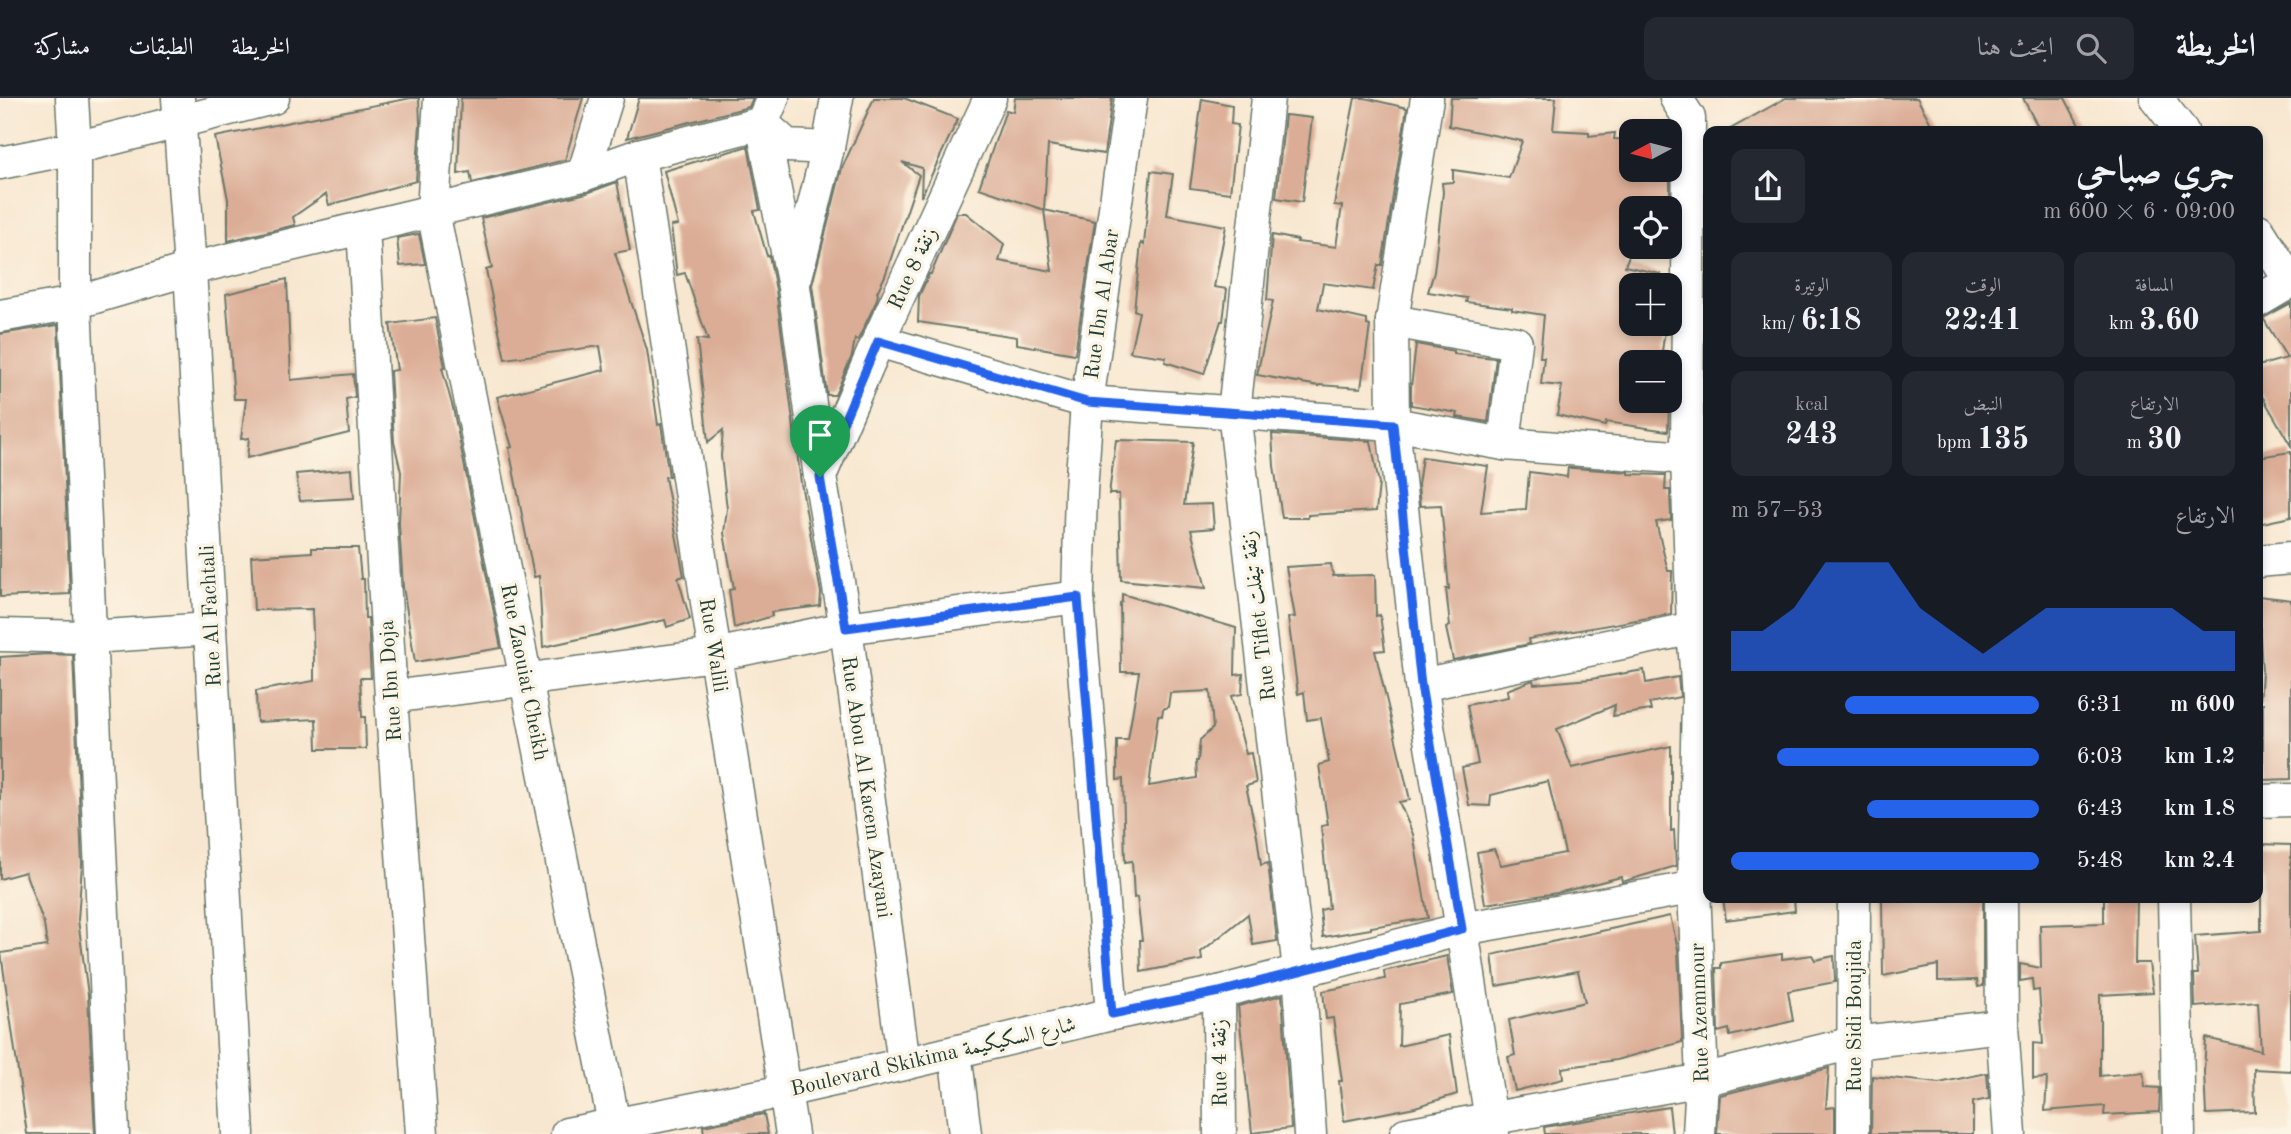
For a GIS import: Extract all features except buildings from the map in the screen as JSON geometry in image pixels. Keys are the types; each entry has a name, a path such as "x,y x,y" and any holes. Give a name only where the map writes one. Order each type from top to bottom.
{"street":[{"path":"72,98 75,148 75,303 113,1134"},
{"path":"0,163 75,148 179,110 273,98"},
{"name":"Rue Zaouiat Cheikh","path":"440,98 433,211 615,1129"},
{"path":"583,175 607,98"},
{"path":"794,288 828,148 837,98"},
{"name":"Rue 8 زنقة","path":"820,477 878,341 990,98"},
{"name":"Rue Ibn Al Abar","path":"1112,1014 1078,597 1087,402 1131,98"},
{"name":"Rue Tiflet زنقة تيفلت","path":"1268,98 1234,412 1299,970 1310,1134"},
{"path":"1427,98 1392,321 1393,424 1421,685 1492,1126"},
{"path":"2156,98 2178,126"},
{"path":"1683,108 1703,146"},
{"name":"Rue Azemmour","path":"1683,108 1698,406 1687,458 1701,626 1698,697 1702,1080 1699,1134"},
{"name":"Rue Al Fachtali","path":"179,110 238,1134"},
{"path":"0,316 75,303 190,269 583,175 767,110 788,146 828,148"},
{"name":"Rue Abou Al Kacem Azayani","path":"767,110 820,477 846,628 904,1065"},
{"name":"Rue Walili","path":"639,155 715,655 792,1134"},
{"name":"Rue Ibn Doja","path":"363,228 391,697 422,1134"},
{"path":"2263,238 2291,282 2263,298"},
{"path":"1392,321 1516,343 1504,444"},
{"path":"878,341 1087,402 1393,424 1504,444 1687,458"},
{"path":"2263,561 2291,558"},
{"path":"391,697 715,655 846,628 1078,597"},
{"path":"1421,685 1701,626"},
{"path":"0,635 90,637 210,629"},
{"path":"2263,801 2291,800"},
{"name":"Boulevard Skikima شارع السكيكيمة","path":"567,1134 615,1129 904,1065 1112,1014 1219,992 1462,929 1701,886"},
{"name":"Rue Sidi Boujida","path":"1853,1134 1854,903"},
{"path":"2001,903 2002,1026 2010,1134"},
{"path":"2174,903 2179,1134"},
{"name":"Rue 4 زنقة","path":"1219,992 1220,1134"},
{"path":"1406,1134 1492,1126 1702,1080 1853,1043 2002,1026"},
{"path":"955,1052 965,1134"}],"route":[{"path":"878,341 1087,402 1393,424 1421,685 1462,929 1219,992 1112,1014 1078,597 846,628 820,477 878,341"}]}
